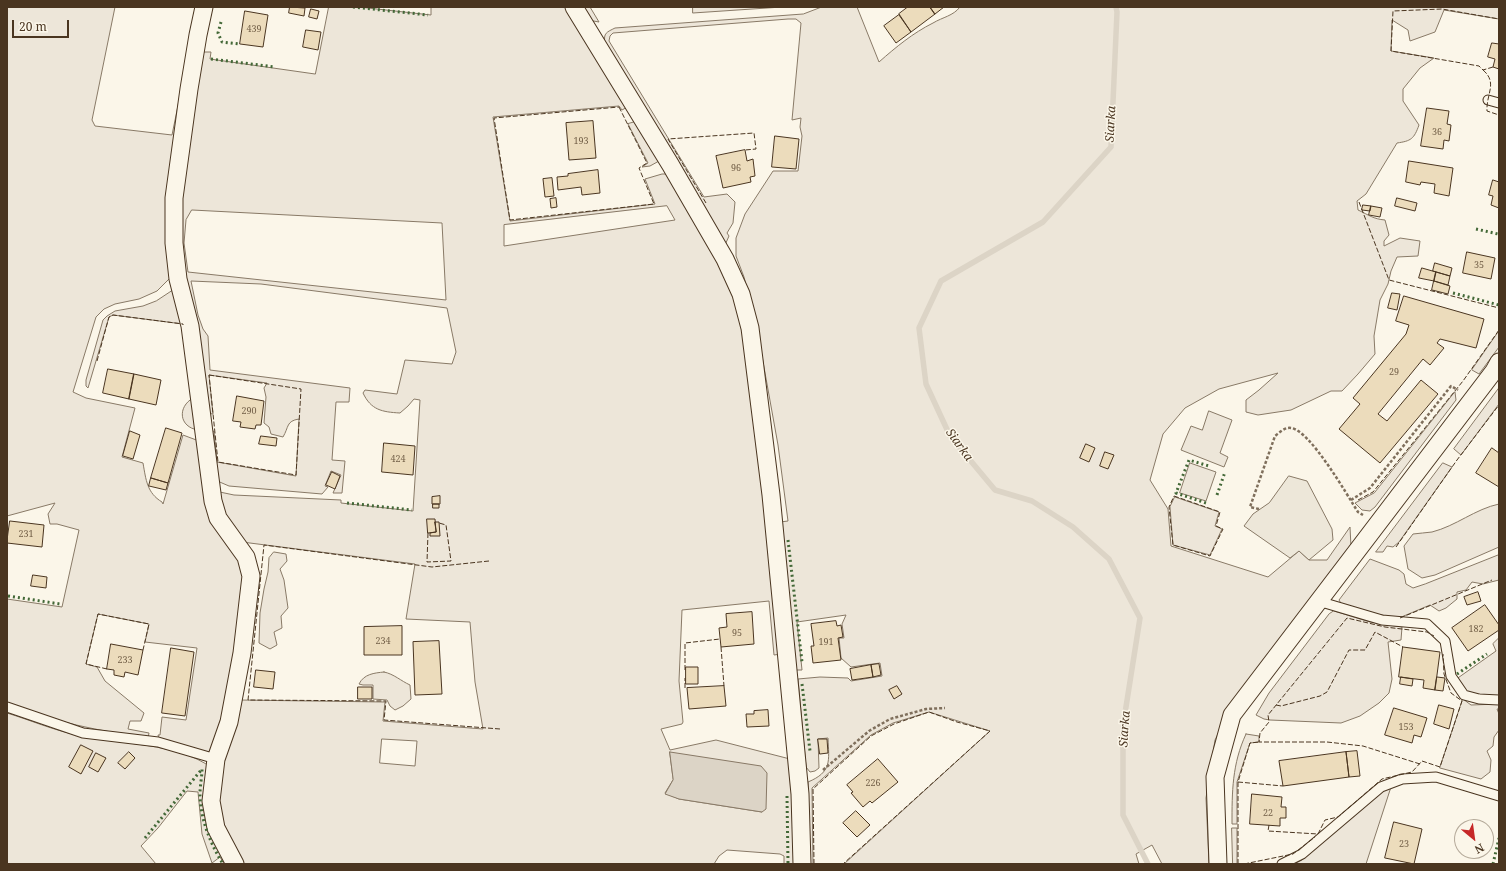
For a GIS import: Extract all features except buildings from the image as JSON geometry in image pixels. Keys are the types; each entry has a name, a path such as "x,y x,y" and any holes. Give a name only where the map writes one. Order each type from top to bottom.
{"street":[{"path":"204,7 189,89 174,198 174,243 178,279 190,326 213,501 218,518 246,557 251,576 242,652 229,722 216,759 211,801 216,828 235,864"},
{"path":"574,7 670,164 725,259 741,294 750,328 771,495 800,794 802,864"},
{"path":"1218,864 1215,777 1232,715 1494,371 1499,362"}],"lane":[{"path":"1488,100 1499,103"},
{"path":"1318,601 1382,620 1427,624 1445,641 1451,676 1464,695 1479,699 1499,700"},
{"path":"7,707 83,733 158,742 216,759"},
{"path":"1282,864 1302,854 1381,787 1402,779 1436,777 1499,796"}],"path":[{"path":"1350,500 1370,488 1451,386 1460,392"},
{"path":"1259,509 1250,507 1276,436 1282,430 1290,428 1298,430 1310,442 1323,458 1358,512 1366,516"},
{"path":"823,770 869,731 890,719 929,709 945,708"},
{"path":"927,713 929,709"}],"shaded area":[{"path":"7,7 115,7 92,120 95,126 172,135 198,7 170,278 157,291 139,299 115,304 104,309 96,317 73,392 86,398 135,408 122,457 143,463 148,486 153,494 163,504 183,435 199,441 205,466 246,573 230,703 212,752 159,739 158,735 160,735 162,717 186,720 197,648 145,642 149,624 98,614 86,664 97,667 105,681 144,713 141,721 130,721 128,729 149,733 148,738 59,721 7,703 7,599 62,607 79,530 57,524 50,524 48,514 55,503 7,516"},
{"path":"329,7 359,7 431,15 431,7 566,7 629,106 622,110 619,106 493,117 510,221 655,204 645,179 662,174 670,174 723,269 736,304 743,334 751,383 781,654 774,655 769,601 682,610 679,681 683,722 682,724 661,729 670,750 716,740 790,759 794,864 784,864 784,856 780,854 727,850 719,856 714,864 240,864 222,831 218,810 219,778 222,762 239,700 385,702 383,721 483,729 475,682 470,622 406,619 415,564 242,542 231,527 215,491 234,495 341,500 341,503 413,511 420,400 414,399 400,413 388,412 373,407 363,393 365,390 397,394 405,360 452,364 456,352 447,308 261,284 191,281 198,315 203,329 208,336 210,370 350,388 349,402 336,402 332,460 345,461 342,493 333,493 341,475 331,471 325,486 328,487 322,494 229,486 215,480 209,433 214,431 217,462 296,476 299,419 292,421 288,425 283,437 271,434 269,427 264,423 266,397 264,388 267,383 209,375 213,414 206,413 182,260 180,204 201,52 211,52 210,59 315,74","holes":["667,206 675,220 504,246 504,225","192,210 442,223 446,300 188,272 184,243 186,220","382,739 417,741 415,766 380,763","670,752 762,812 679,799 665,793 673,780"]},
{"path":"580,7 590,7 599,22 588,20"},
{"path":"693,7 782,7 693,13"},
{"path":"822,7 857,7 879,62 912,36 951,14 960,7 1499,7 1499,19 1444,10 1435,32 1410,41 1408,30 1392,20 1391,51 1434,58 1420,68 1403,89 1403,101 1419,125 1414,136 1409,140 1397,143 1366,194 1357,201 1358,210 1374,218 1385,220 1389,235 1384,241 1384,246 1400,238 1420,241 1418,256 1397,257 1391,271 1388,284 1380,300 1374,336 1375,354 1342,391 1331,391 1291,410 1258,415 1246,412 1246,400 1278,373 1219,389 1185,408 1163,434 1150,480 1168,509 1171,546 1268,577 1299,551 1309,560 1327,560 1350,527 1351,547 1228,714 1215,740 1206,798 1209,864 1162,864 1152,845 1136,854 1139,864 844,864 990,731 929,712 893,723 871,735 812,788 813,864 808,864 808,782 816,778 825,770 829,753 828,738 818,739 819,768 810,772 806,767 798,679 820,677 848,678 851,681 882,676 880,663 851,667 841,658 839,638 844,638 842,624 846,615 797,622 802,670 796,670 780,522 788,521 778,445 758,334 744,277 736,256 736,238 745,214 773,171 798,171 802,136 800,127 801,118 792,120 801,23 796,19 788,19 613,33 610,36 609,41 704,197 727,194 735,202 733,223 727,233 729,236 725,245 605,43 605,35 615,28 803,14"},
{"path":"639,122 659,161 650,166 642,167 648,163 628,124"},
{"path":"175,289 183,324 113,315 109,317 88,388 86,386 86,380 103,320 115,311 143,306 156,301"},
{"path":"1499,331 1499,347 1479,374 1472,370"},
{"path":"1499,388 1499,404 1461,455 1454,449"},
{"path":"1455,392 1456,400 1375,507 1370,511 1362,510 1355,503 1374,493"},
{"path":"193,398 198,430 187,425 182,416 184,406"},
{"path":"1209,411 1232,420 1220,453 1228,457 1224,467 1181,450 1191,426 1202,430"},
{"path":"1190,463 1216,472 1206,501 1180,493"},
{"path":"1443,463 1452,467 1399,542 1393,547 1387,546 1383,552 1376,552"},
{"path":"1289,476 1307,481 1332,529 1333,540 1309,560 1299,551 1290,558 1244,526 1253,514 1269,503"},
{"path":"1175,497 1219,512 1215,526 1222,529 1210,555 1173,545 1170,507"},
{"path":"1499,504 1499,547 1435,575 1422,578 1408,569 1404,546 1413,534 1432,532 1441,529 1490,506"},
{"path":"274,552 286,554 287,561 280,569 284,580 288,608 281,616 282,628 274,632 277,645 270,649 259,643 260,613 268,572 269,558"},
{"path":"1499,555 1499,580 1483,584 1472,582 1466,590 1457,592 1457,599 1446,608 1439,611 1430,605 1399,618 1364,612 1342,605 1339,600 1370,559 1399,570 1404,574 1406,584 1413,588"},
{"path":"1334,611 1370,622 1402,627 1401,640 1388,642 1392,679 1389,693 1379,703 1360,716 1341,723 1270,720 1256,715 1269,693 1329,614"},
{"path":"1499,638 1499,696 1474,695 1465,690 1455,680 1496,651 1493,644"},
{"path":"384,672 391,674 410,685 411,699 403,706 395,710 390,706 387,700 373,699 373,685 359,684 366,676"},
{"path":"1463,699 1471,705 1499,704 1499,709 1497,709 1499,714 1499,730 1494,737 1493,746 1487,751 1491,760 1490,772 1481,779 1440,768"},
{"path":"7,713 68,733 182,753 212,768 231,864 224,864 220,857 212,863 202,834 198,792 187,791 158,828 141,846 156,864 7,864"},
{"path":"1246,734 1259,736 1259,742 1250,743 1237,782 1237,824 1232,824 1235,767 1241,745"},
{"path":"670,752 761,766 767,773 766,809 762,812 679,799 665,794 673,780"},
{"path":"1391,787 1366,864 1294,864 1302,860 1378,794"},
{"path":"1232,828 1237,828 1237,864 1233,864"}],"waterway":[{"name":"Siarka","path":"1116,7 1111,147 1043,222 941,281 919,328 926,384 950,436 995,490 1032,501 1073,527 1109,559 1140,618 1123,726 1123,815 1148,864"}],"hedge":[{"path":"353,7 428,15"},
{"path":"221,22 218,33 222,42 240,44"},
{"path":"211,59 275,67"},
{"path":"1476,229 1498,234"},
{"path":"1453,293 1499,305"},
{"path":"1206,503 1176,493 1189,460 1209,466"},
{"path":"1217,495 1225,472"},
{"path":"347,503 412,510"},
{"path":"788,540 802,662"},
{"path":"8,596 60,604"},
{"path":"1457,674 1487,654"},
{"path":"802,684 810,751"},
{"path":"145,838 202,769 200,803 210,839 223,864"},
{"path":"787,796 788,864"},
{"path":"1493,864 1499,838"}],"fence":[{"path":"1493,67 1483,70 1479,66 1391,51 1393,11 1442,9 1499,19"},
{"path":"1483,70 1491,84 1487,111 1499,115"},
{"path":"619,107 647,163 639,168 654,204 510,220 494,118 619,107"},
{"path":"706,203 668,139 754,133 756,149 745,150"},
{"path":"1359,202 1389,280 1499,308"},
{"path":"97,361 109,317 113,315 183,325"},
{"path":"1358,500 1373,492 1463,381 1499,330"},
{"path":"209,375 301,389 296,475 218,462 209,375"},
{"path":"1396,547 1457,460 1499,405"},
{"path":"1174,496 1220,512 1216,526 1223,529 1210,556 1173,545 1169,507 1174,496"},
{"path":"428,533 427,562 451,561 446,525 439,523"},
{"path":"489,561 432,567 264,545 248,700 386,701 384,720 500,729"},
{"path":"1400,618 1492,580"},
{"path":"107,669 86,664 98,614 149,624 143,650"},
{"path":"1420,764 1363,746 1327,742 1259,742 1260,733 1269,722 1268,715 1347,618 1385,627 1427,632 1434,636"},
{"path":"1276,705 1281,706 1320,696 1327,692 1349,650 1365,650 1375,632 1403,647"},
{"path":"685,670 685,643 720,639"},
{"path":"721,647 724,686"},
{"path":"1269,825 1268,831 1318,834 1325,820 1338,817 1382,779 1412,772 1422,761 1440,767 1462,701 1451,693 1444,674 1443,654"},
{"path":"685,678 685,688"},
{"path":"814,864 813,789 871,736 894,724 929,712 957,722 990,731 843,864"},
{"path":"1238,864 1238,782 1250,743 1259,742"},
{"path":"1238,782 1283,786"},
{"path":"1244,864 1293,854 1315,837"}]}
